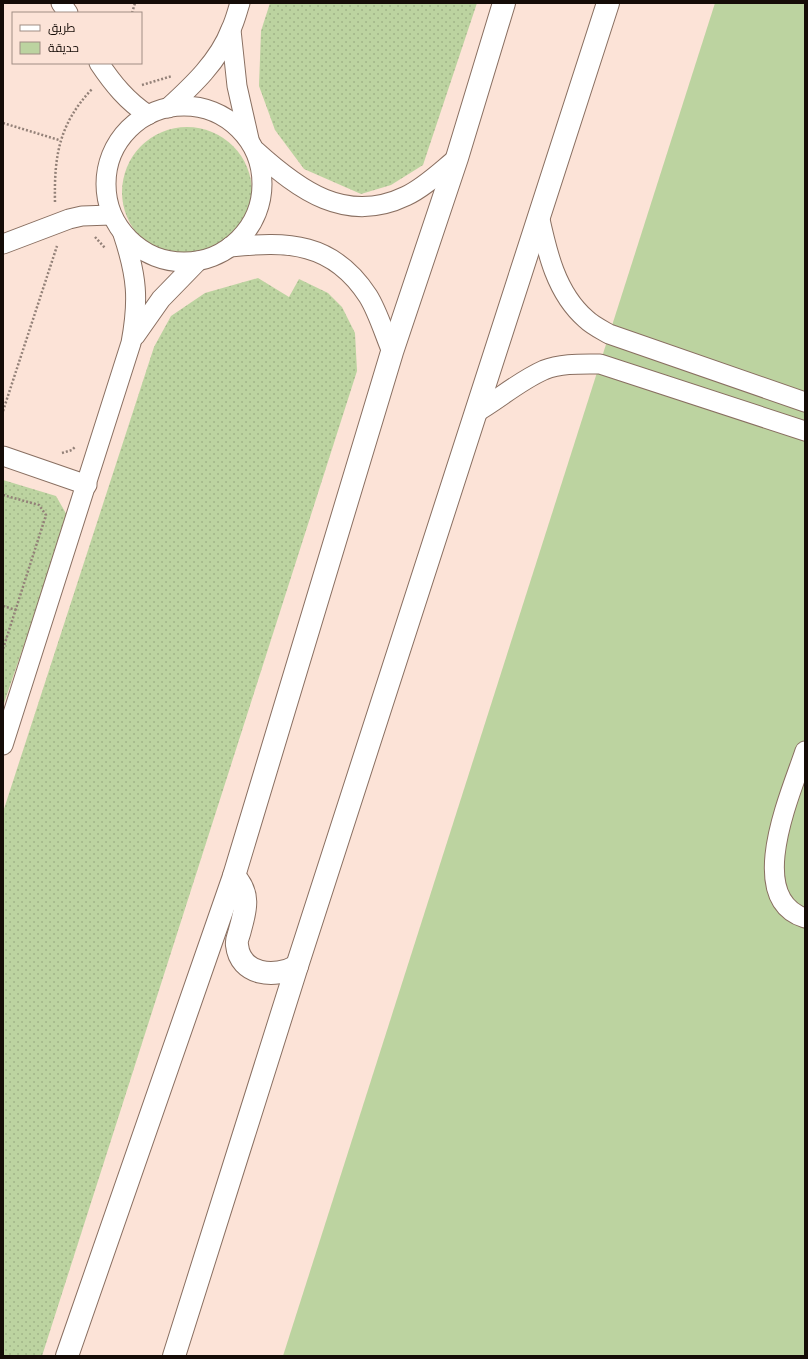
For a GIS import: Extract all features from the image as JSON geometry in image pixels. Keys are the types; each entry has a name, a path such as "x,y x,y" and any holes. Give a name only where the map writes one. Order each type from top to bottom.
{"street":[{"path":"61,3 67,12"},
{"path":"168,108 193,85 214,59 231,30 240,3"},
{"path":"67,1356 234,876 392,352 457,158 504,3"},
{"path":"174,1356 297,966 608,3"},
{"path":"123,234 144,252 157,257 171,262 198,261 215,256 230,247 246,232 257,213 262,192 261,170 252,145 237,86 231,30"},
{"path":"100,64 118,90 132,104 148,115"},
{"path":"3,745 87,485 131,342 136,316 136,289 132,262 123,234 111,215 106,196 106,176 110,158 119,140 131,126 148,115 168,108 191,106 214,112 234,124 252,145 278,171 304,190 335,204 356,207 382,204 405,196 427,182 457,158"},
{"path":"3,244 69,219 111,215"},
{"path":"539,215 548,254 557,278 571,301 586,320 609,334 805,402"},
{"path":"230,247 261,244 286,245 320,252 333,260 353,276 368,296 392,352"},
{"path":"131,342 161,299 198,261"},
{"path":"475,413 499,399 520,382 545,370 574,364 600,364 805,431"},
{"path":"3,456 87,485"},
{"path":"805,751 779,829 774,855 775,883 783,904 805,918"},
{"path":"234,876 243,887 246,902 237,942 238,953 243,961 250,967 269,974 279,974 297,966"}],"path":[{"path":"137,85 146,85 173,75"},
{"path":"3,124 59,140"},
{"path":"91,235 96,237 108,253"},
{"path":"58,453 64,454 72,450 79,442"},
{"path":"3,495 39,505 46,515 3,650"},
{"path":"3,606 16,610"}],"green space":[{"path":"270,3 477,3 423,165 391,185 361,194 304,169 275,130 259,86 261,31"},
{"path":"715,3 805,3 805,1356 283,1356"},
{"path":"193,127 212,132 233,146 247,167 251,179 251,205 247,217 233,238 212,252 200,256 181,257 162,252 141,238 127,217 123,205 122,186 127,167 141,146 162,132 174,128"},
{"path":"258,278 289,297 299,279 328,293 342,307 355,333 357,371 42,1356 3,1356 3,812 154,347 171,316 205,293"},
{"path":"3,480 56,496 68,517 3,706"}]}
